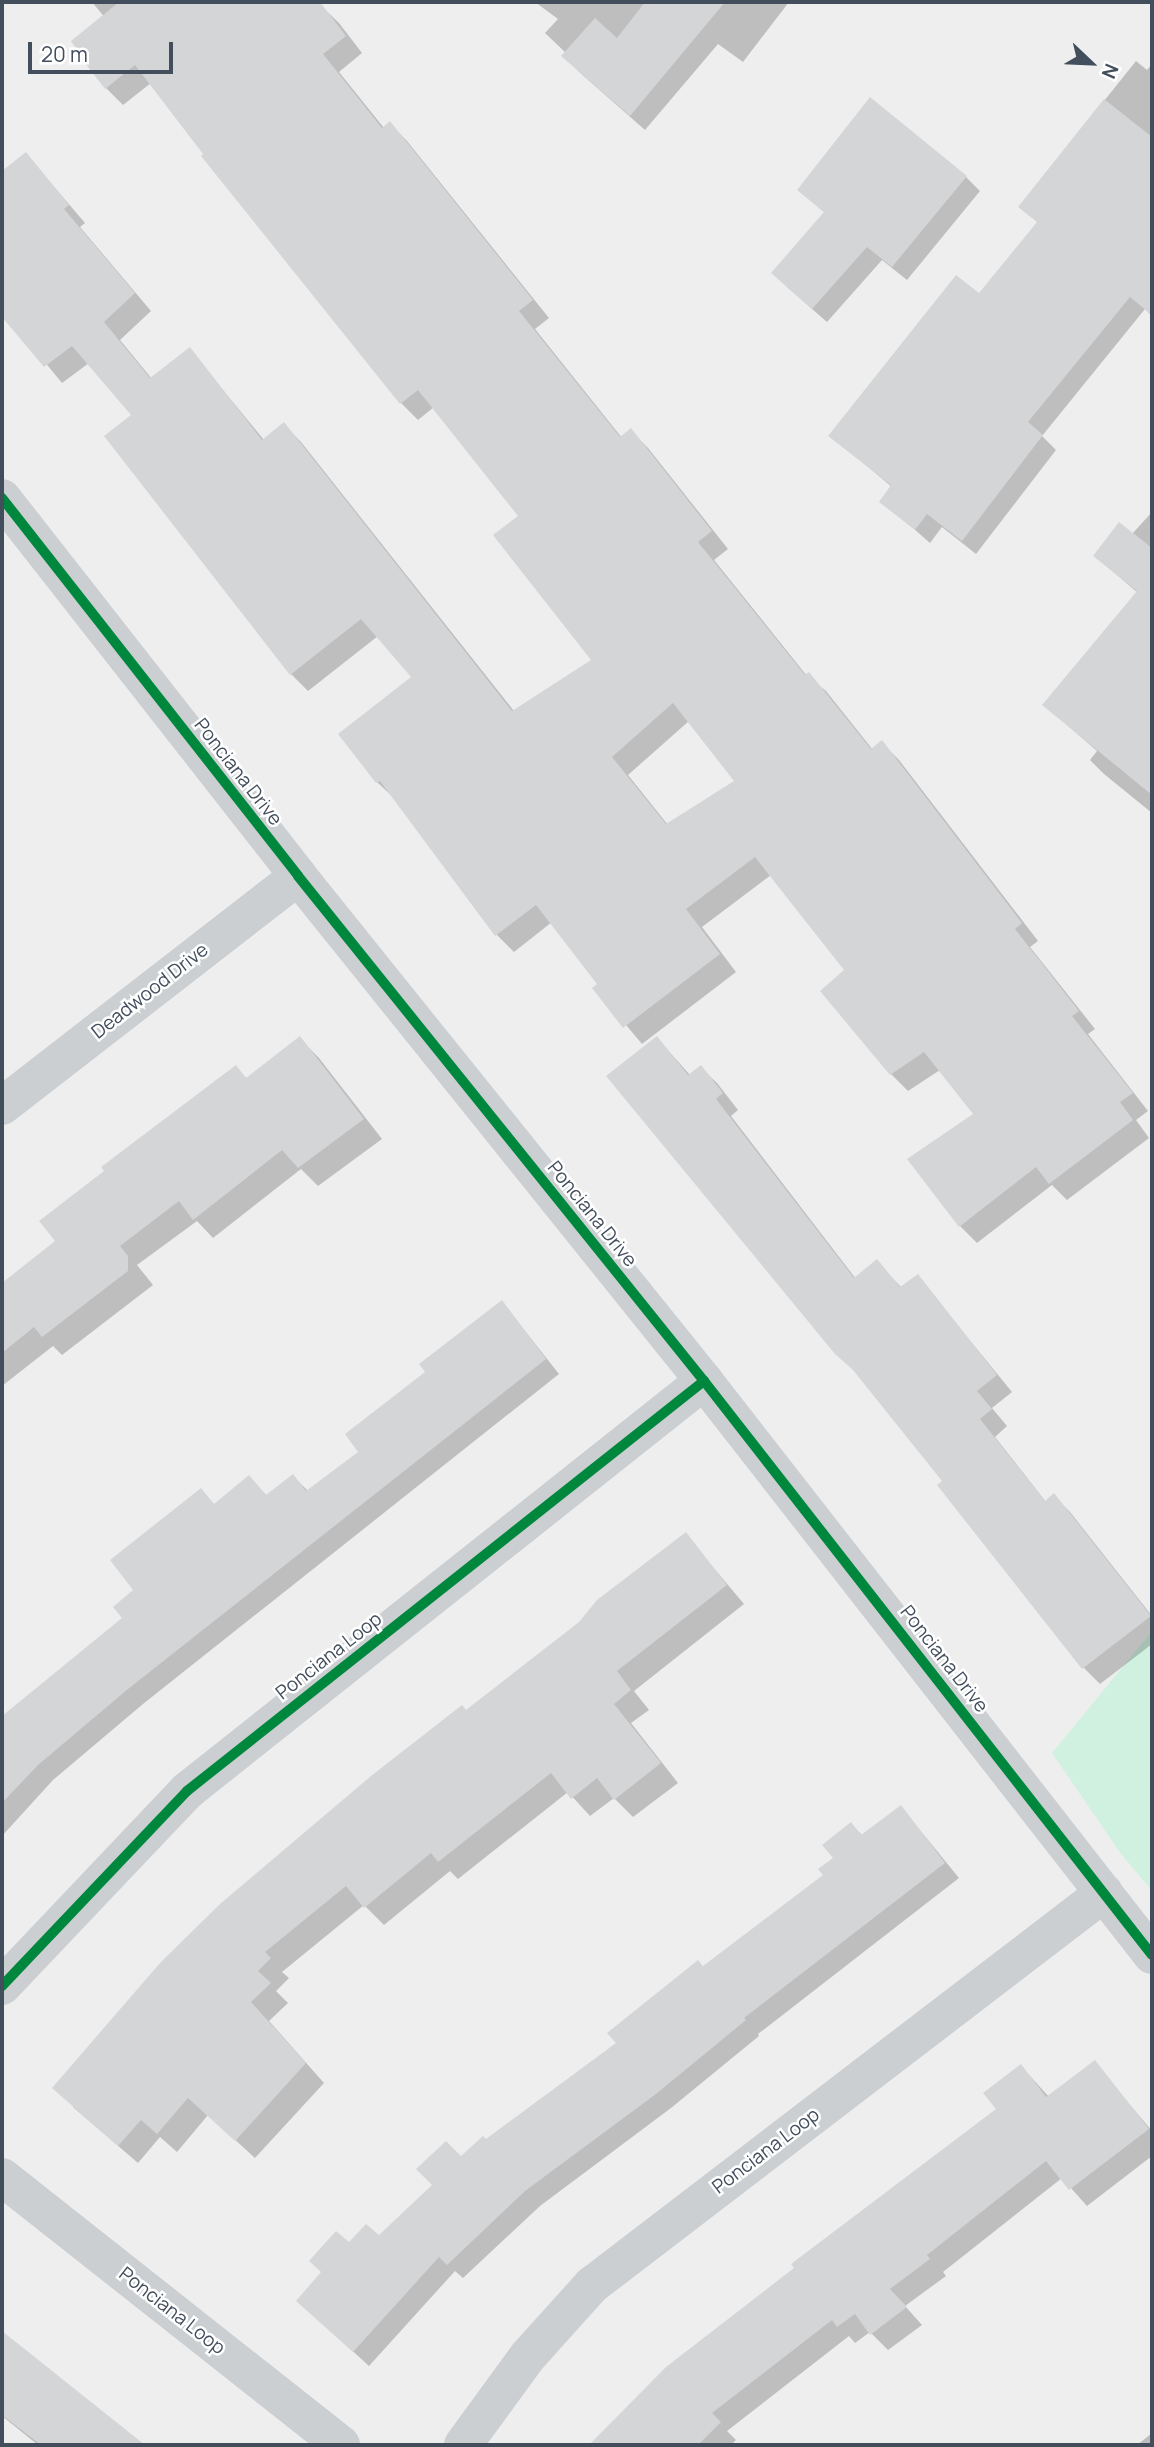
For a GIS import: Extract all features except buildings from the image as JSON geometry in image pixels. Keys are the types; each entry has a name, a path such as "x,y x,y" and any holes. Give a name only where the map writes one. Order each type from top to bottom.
{"street":[{"name":"Ponciana Drive","path":"2,498 298,876 704,1381 1152,1955"},
{"name":"Deadwood Drive","path":"2,1106 298,876"},
{"name":"Ponciana Loop","path":"2,1986 187,1791 704,1381"},
{"name":"Ponciana Loop","path":"463,2445 528,2356 592,2285 1104,1893"},
{"name":"Ponciana Loop","path":"2,2177 341,2445"}],"green space":[{"path":"1152,1631 1152,1891 1121,1854 1052,1753"}],"cycle path":[{"path":"2,498 298,876 704,1381 1152,1955"},
{"path":"2,1986 187,1791 704,1381"}]}
